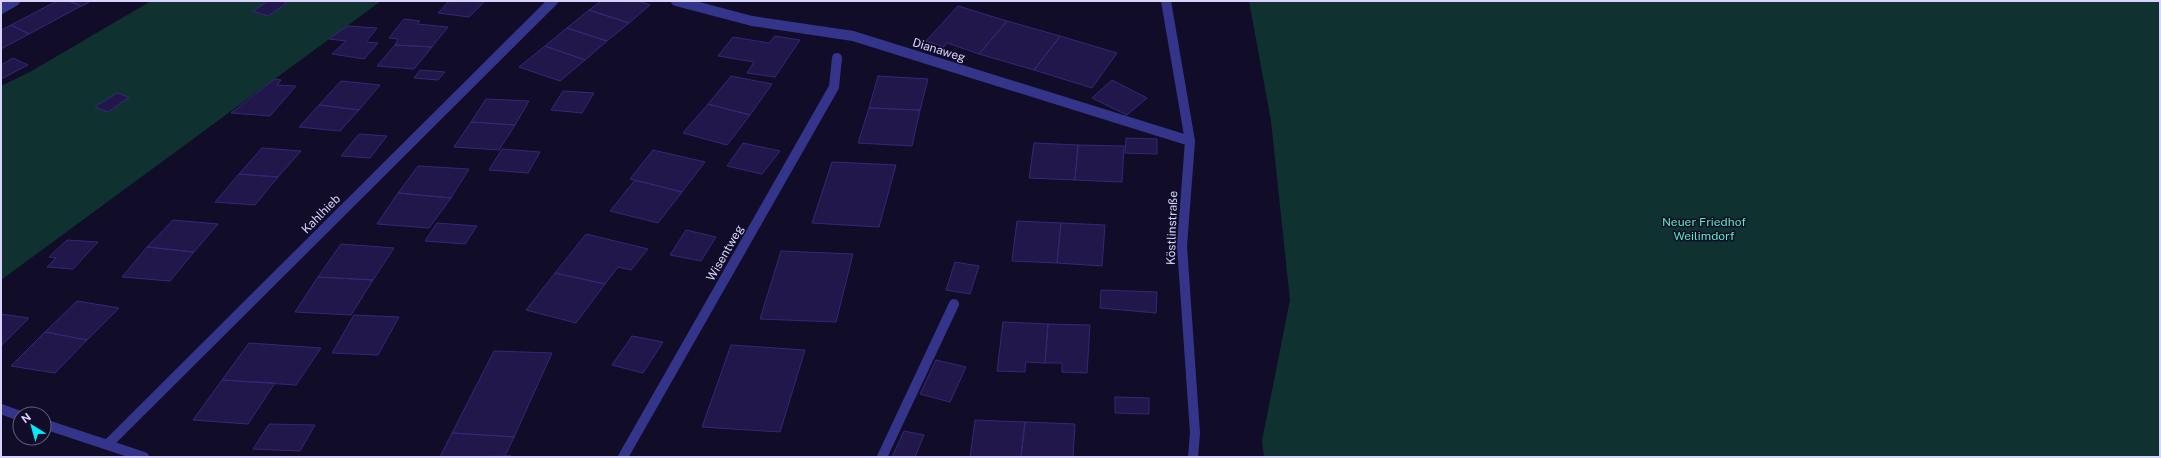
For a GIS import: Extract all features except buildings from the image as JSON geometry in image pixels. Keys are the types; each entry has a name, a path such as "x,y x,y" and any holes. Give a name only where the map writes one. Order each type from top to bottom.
{"street":[{"path":"1,9 15,1"},
{"name":"Kahlhieb","path":"107,445 553,1"},
{"name":"Dianaweg","path":"676,1 752,21 853,36 1190,141"},
{"name":"Köstlinstraße","path":"1166,1 1190,141 1182,246 1194,419 1193,457"},
{"name":"Wisentweg","path":"623,457 834,87 837,58"},
{"path":"882,457 954,304"},
{"path":"1,409 12,413"},
{"path":"52,427 144,457"}],"green space":[{"path":"151,1 381,1 1,280 1,86 30,72"},
{"name":"Neuer Friedhof Weilimdorf","path":"1249,1 2160,1 2160,457 1264,457 1262,441 1290,300 1271,121"}]}
